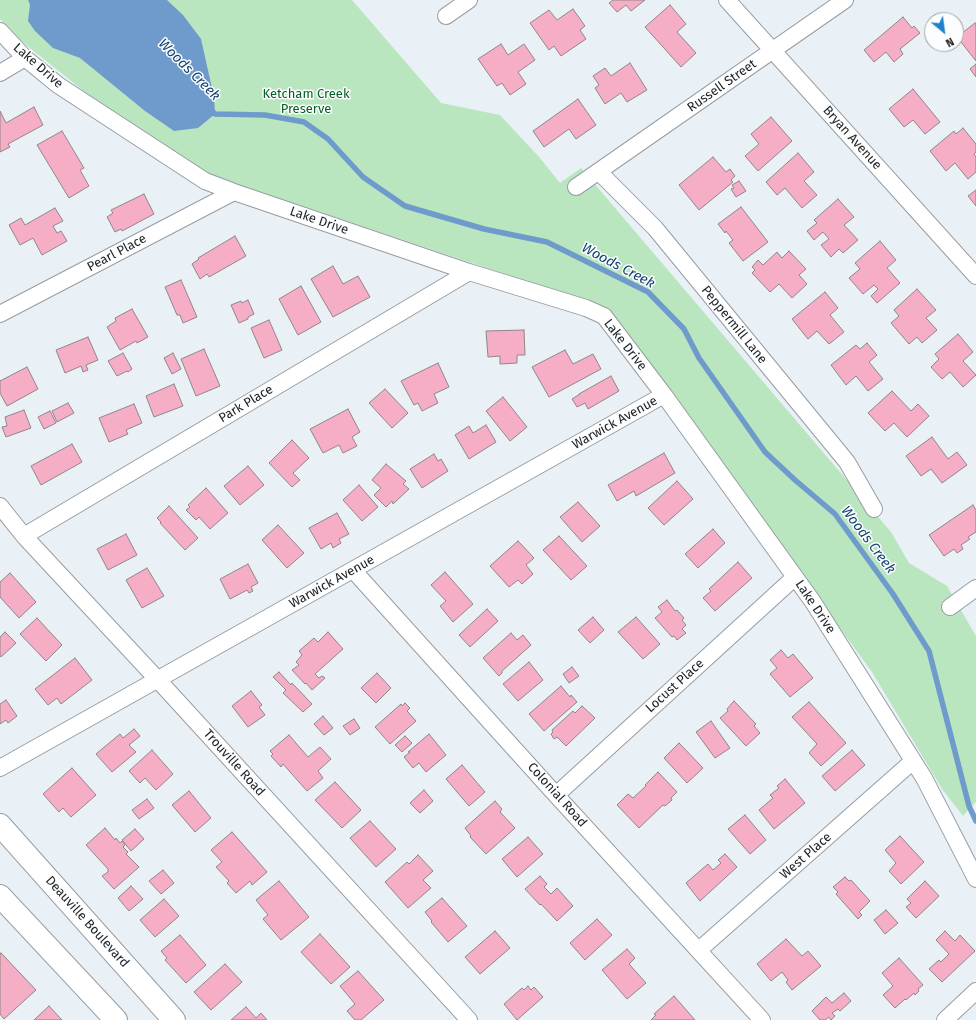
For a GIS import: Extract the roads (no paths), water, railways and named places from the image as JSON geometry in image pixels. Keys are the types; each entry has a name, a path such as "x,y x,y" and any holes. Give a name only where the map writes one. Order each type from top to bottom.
{"street":[{"path":"446,16 469,0"},
{"name":"Bryan Avenue","path":"727,0 976,276"},
{"name":"Russell Street","path":"599,172 845,0"},
{"name":"Lake Drive","path":"0,31 25,58 58,85 205,181 469,272 586,308 604,316 664,395 813,602 924,778 976,879"},
{"path":"0,73 25,58"},
{"path":"576,188 599,172"},
{"name":"Peppermill Lane","path":"599,172 655,228 847,462 874,509"},
{"name":"Pearl Place","path":"0,314 234,192"},
{"name":"Park Place","path":"24,536 469,272"},
{"name":"Warwick Avenue","path":"0,768 664,395"},
{"name":"Trouville Road","path":"0,506 24,536 469,1020"},
{"name":"Colonial Road","path":"353,570 762,1020"},
{"name":"Locust Place","path":"556,795 794,577"},
{"path":"950,607 976,588"},
{"name":"West Place","path":"698,950 913,761"},
{"name":"Deauville Boulevard","path":"0,825 174,1020"},
{"path":"0,896 116,1020"},
{"path":"945,1020 976,991"}],"water":[{"path":"28,0 167,0 183,15 201,39 214,97 215,114 198,128 174,131 145,111 80,58 53,48 35,31 28,21 30,5"}],"waterway":[{"name":"Woods Creek","path":"210,109 215,114 265,115 304,122 328,139 363,177 405,206 484,229 547,242 648,292 684,329 699,358 765,452 835,514 893,594 929,651 969,806 976,821"}],"park label":[{"name":"Ketcham Creek Preserve","path":"306,102"}]}
